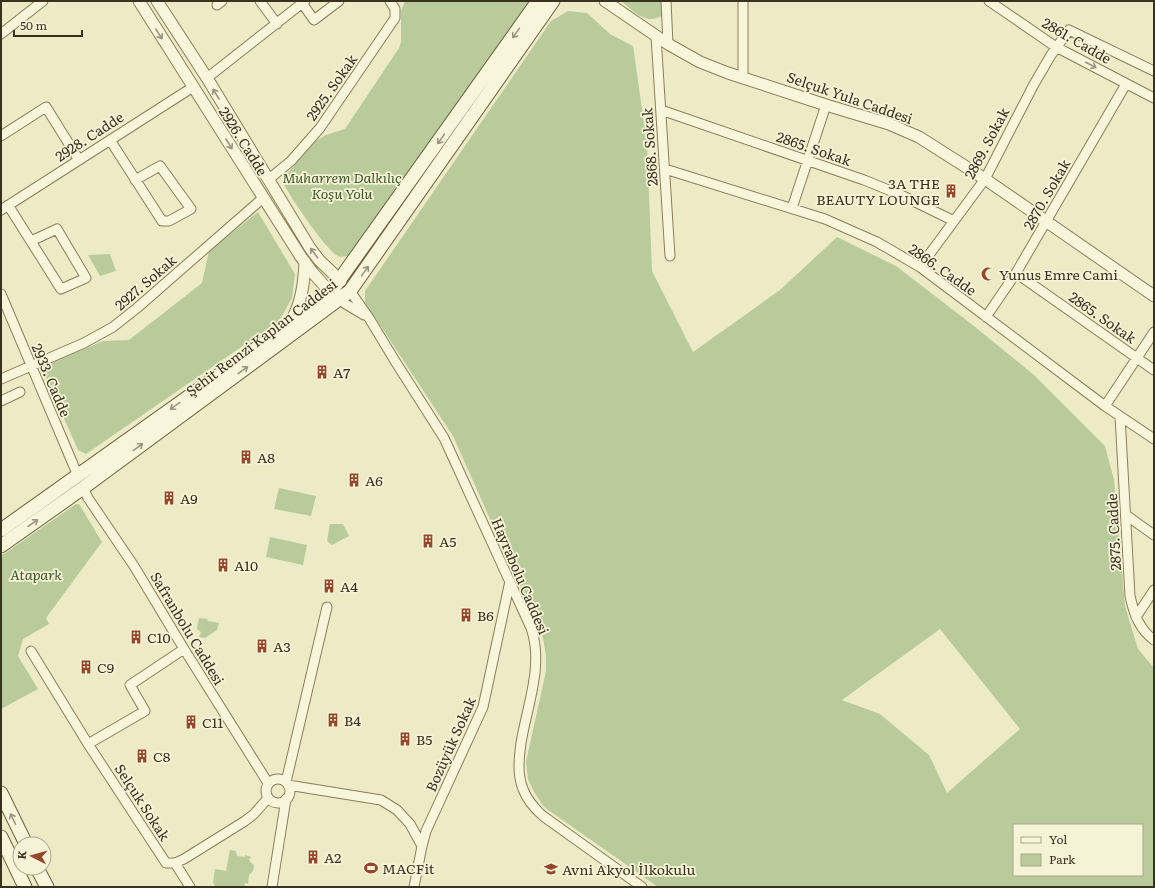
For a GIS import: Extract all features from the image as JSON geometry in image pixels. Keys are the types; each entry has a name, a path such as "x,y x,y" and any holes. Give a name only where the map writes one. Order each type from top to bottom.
{"main road":[{"name":"Şehit Remzi Kaplan Caddesi","path":"1,530 81,482 335,296 341,280 538,1"},
{"name":"Şehit Remzi Kaplan Caddesi","path":"1,546 204,385 309,311 335,296 350,291 553,1"},
{"path":"341,280 350,291"},
{"path":"1,793 22,836"},
{"path":"1,837 25,887"},
{"path":"41,876 47,887"}],"street":[{"path":"1,34 43,1"},
{"name":"2926. Cadde","path":"139,1 305,262 335,296"},
{"name":"2926. Cadde","path":"157,1 207,78 310,248 319,260 341,280"},
{"path":"260,1 277,24"},
{"path":"193,87 277,24 303,2 314,20 339,1"},
{"name":"2925. Sokak","path":"269,179 296,155 325,122 395,18 395,9 390,1"},
{"name":"Selçuk Yula Caddesi","path":"604,1 668,44 700,62 826,105 889,124 919,137 985,179 1154,296"},
{"path":"666,1 668,44"},
{"path":"743,1 743,77"},
{"name":"2861. Cadde","path":"990,1 1056,47 1154,98"},
{"name":"2861. Cadde","path":"1069,30 1154,71"},
{"name":"2869. Sokak","path":"920,267 985,179 1026,99 1056,47 1069,30"},
{"name":"2868. Sokak","path":"656,36 670,256"},
{"name":"2870. Sokak","path":"986,317 1016,273 1126,84"},
{"name":"2928. Cadde","path":"4,207 193,87"},
{"path":"792,208 809,161 826,105"},
{"path":"1,136 46,107 79,160"},
{"name":"2865. Sokak","path":"661,110 864,180 901,195 954,222"},
{"path":"110,140 135,180 162,221 169,221 191,209 160,166 135,180"},
{"name":"2866. Cadde","path":"665,169 792,208 830,221 863,235 920,267 1154,440"},
{"name":"2927. Sokak","path":"1,379 84,343 113,327 263,198"},
{"path":"4,207 31,241 61,289 86,278 57,229 31,241"},
{"path":"289,326 297,311 301,299 305,262"},
{"name":"2865. Sokak","path":"1016,273 1154,370"},
{"name":"Hayrabolu Caddesi","path":"350,291 369,318 444,438 528,621 536,646 534,674 520,752 520,774 523,789 531,804 543,816 642,887"},
{"name":"2933. Cadde","path":"1,294 81,482"},
{"name":"Hayrabolu Caddesi","path":"335,296 369,318"},
{"path":"1106,406 1154,332"},
{"path":"1,401 20,392"},
{"name":"2875. Cadde","path":"1120,416 1130,596 1136,617 1145,633 1154,640"},
{"name":"Safranbolu Caddesi","path":"81,482 88,498 134,566 268,784"},
{"path":"1126,515 1154,535"},
{"name":"Bozüyük Sokak","path":"422,846 426,831 483,707 510,581"},
{"path":"1136,617 1154,590"},
{"path":"272,887 286,799 290,792 287,783 327,607"},
{"path":"88,744 146,711 130,685 184,649"},
{"name":"Selçuk Sokak","path":"31,651 88,744 166,863 175,863"},
{"path":"286,799 279,803 268,798 266,791 268,784 271,781 279,779 287,783 386,802 401,814 410,824 422,846 414,887"},
{"path":"190,887 175,863 184,859 250,818 268,798"}],"green space":[{"name":"Muharrem Dalkılıç Koşu Yolu","path":"405,1 532,1 349,256 340,257 327,246 318,235 283,183 286,175 316,141 326,135 345,129 399,48 401,42 401,11"},
{"path":"621,1 665,1 665,13 653,19 647,19 637,14"},
{"path":"568,11 587,13 610,34 633,46 647,144 652,271 693,352 780,290 837,237 896,266 974,326 1034,375 1105,446 1114,480 1125,606 1138,649 1154,668 1154,887 658,887 544,807 534,792 528,779 526,762 546,671 546,656 543,638 453,436 365,302 365,291 551,21","holes":["940,629 1020,729 947,793 929,755 880,714 842,700"]},
{"path":"258,212 295,274 292,298 279,321 86,454 78,450 43,371 48,364 103,341 129,340 202,283 209,251"},
{"path":"110,254 116,271 100,276 88,255"},
{"path":"279,488 316,496 311,516 274,509"},
{"name":"Atapark","path":"76,504 79,504 102,542 46,618 49,624 23,639 18,656 38,689 1,709 1,556"},
{"path":"330,524 343,524 349,536 332,545 327,541"},
{"path":"270,537 307,545 303,565 266,557"},
{"path":"199,618 219,623 217,630 205,638 199,637 201,632 197,629"},
{"path":"230,850 236,851 237,856 245,857 245,855 252,857 249,859 254,865 253,871 249,875 248,884 245,883 244,887 220,887 215,886 213,882 215,869 226,871"}],"place":[{"name":"3A THE BEAUTY LOUNGE","path":"951,191"},
{"name":"Yunus Emre Cami","path":"988,274"},
{"name":"A7","path":"322,372"},
{"name":"A8","path":"246,457"},
{"name":"A6","path":"354,480"},
{"name":"A9","path":"169,498"},
{"name":"A5","path":"428,541"},
{"name":"A10","path":"223,565"},
{"name":"A4","path":"329,586"},
{"name":"B6","path":"466,615"},
{"name":"C10","path":"136,637"},
{"name":"A3","path":"262,646"},
{"name":"C9","path":"86,667"},
{"name":"B4","path":"333,720"},
{"name":"C11","path":"191,722"},
{"name":"B5","path":"405,739"},
{"name":"C8","path":"142,756"},
{"name":"A2","path":"313,857"},
{"name":"MACFit","path":"371,868"},
{"name":"Avni Akyol İlkokulu","path":"551,869"}]}
